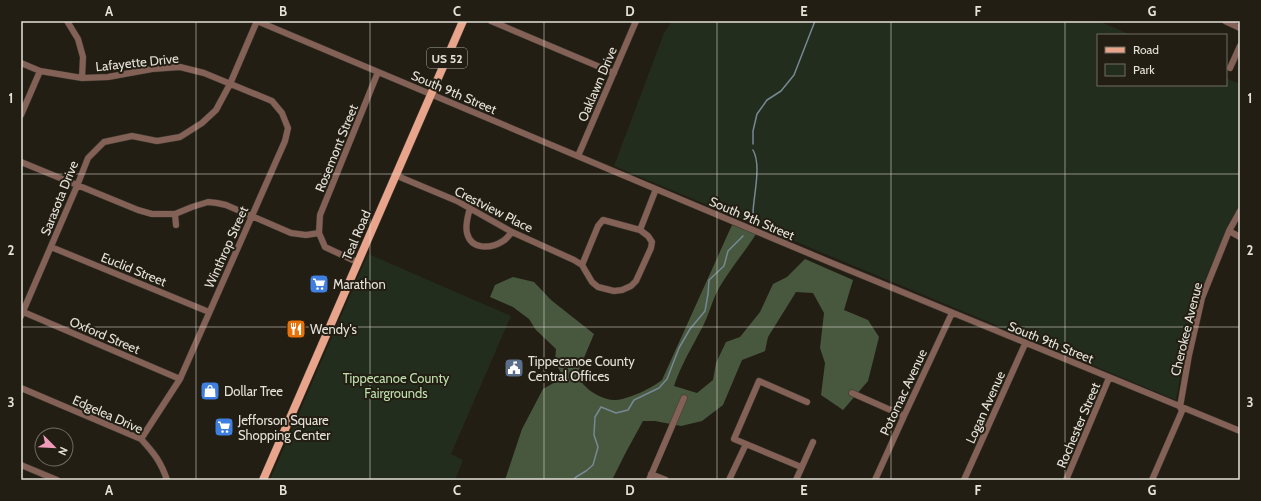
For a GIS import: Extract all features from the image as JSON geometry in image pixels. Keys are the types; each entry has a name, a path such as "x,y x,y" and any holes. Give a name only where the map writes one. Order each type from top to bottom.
{"main road":[{"name":"Teal Road","path":"263,480 463,21"}],"street":[{"path":"67,21 78,39 83,57 82,78"},
{"name":"South 9th Street","path":"257,21 1025,344 1110,378 1181,409 1240,431"},
{"name":"Sarasota Drive","path":"22,313 88,158 104,142 132,136 157,141 180,138 202,123 216,110 230,84 257,21"},
{"path":"491,21 614,73"},
{"name":"Oaklawn Drive","path":"578,156 636,21"},
{"path":"1225,21 1240,28"},
{"path":"1230,68 1240,46"},
{"name":"Lafayette Drive","path":"21,63 40,71 82,78 108,77 152,69 180,67 204,73 230,84"},
{"path":"21,115 40,71"},
{"name":"Rosemont Street","path":"319,233 320,215 378,72"},
{"name":"Winthrop Street","path":"141,439 180,379 286,141 288,128 282,113 272,102 230,84"},
{"path":"21,162 77,186 152,214 174,214 208,202 226,205 291,233 306,235 319,233 325,247 357,262"},
{"name":"Crestview Place","path":"395,175 457,201 512,232 582,265"},
{"path":"640,230 656,189"},
{"path":"470,208 467,232 469,238 474,244 484,247 502,242 512,232"},
{"name":"Cherokee Avenue","path":"1152,480 1181,409 1189,355 1202,298 1229,231 1240,211"},
{"path":"174,214 176,225"},
{"path":"603,220 640,230 648,236 652,242 651,248 636,281 631,286 622,290 614,291 598,287 592,282 582,265 598,226 603,220"},
{"path":"1229,231 1240,237"},
{"name":"Euclid Street","path":"51,247 209,312"},
{"name":"Oxford Street","path":"22,313 180,379"},
{"name":"Potomac Avenue","path":"875,480 952,313"},
{"name":"Logan Avenue","path":"964,480 1025,344"},
{"name":"Rochester Street","path":"1066,480 1110,378"},
{"path":"801,467 734,439 759,381 807,402"},
{"name":"Edgelea Drive","path":"21,388 141,439 152,450 158,459 167,480"},
{"path":"852,393 904,416"},
{"path":"666,480 650,477 684,398"},
{"path":"804,480 796,479 813,442"},
{"path":"729,480 746,444"},
{"path":"21,465 57,480"}],"green space":[{"path":"672,21 1099,21 1129,34 1097,34 1097,86 1227,86 1227,78 1240,84 1240,208 1212,263 1199,298 1185,352 1176,400 614,166 664,33"},
{"path":"732,225 756,234 714,297 704,323 683,363 674,386 697,393 713,380 716,363 726,342 740,337 760,312 773,284 787,277 805,259 853,280 844,310 868,320 879,337 868,381 843,410 821,395 825,363 820,348 824,313 813,293 796,292 768,337 765,351 742,360 723,405 702,421 681,426 655,421 643,421 612,480 505,480 522,429 543,389 557,381 561,373 555,362 556,349 536,330 529,319 513,307 490,297 495,285 513,277 534,282 551,300 594,334 578,372 584,385 595,394 608,399 616,400 627,398 640,393 662,380"},
{"name":"Tippecanoe County Fairgrounds","path":"368,254 511,316 451,454 463,460 455,480 270,480"}],"waterway":[{"path":"753,144 753,131 757,114 767,100 781,91 794,75 815,21"},
{"path":"753,150 756,157 757,173 753,214"},
{"path":"573,480 593,465 598,447 594,435 595,417 601,407 616,413 628,410 634,400 659,388 667,379 679,348 690,329 705,311 709,280 724,266 728,251 743,236"}],"place":[{"name":"Marathon","path":"319,284"},
{"name":"Wendy's","path":"296,329"},
{"name":"Tippecanoe County Central Offices","path":"514,368"},
{"name":"Dollar Tree","path":"210,391"},
{"name":"Jefforson Square Shopping Center","path":"224,427"}]}
